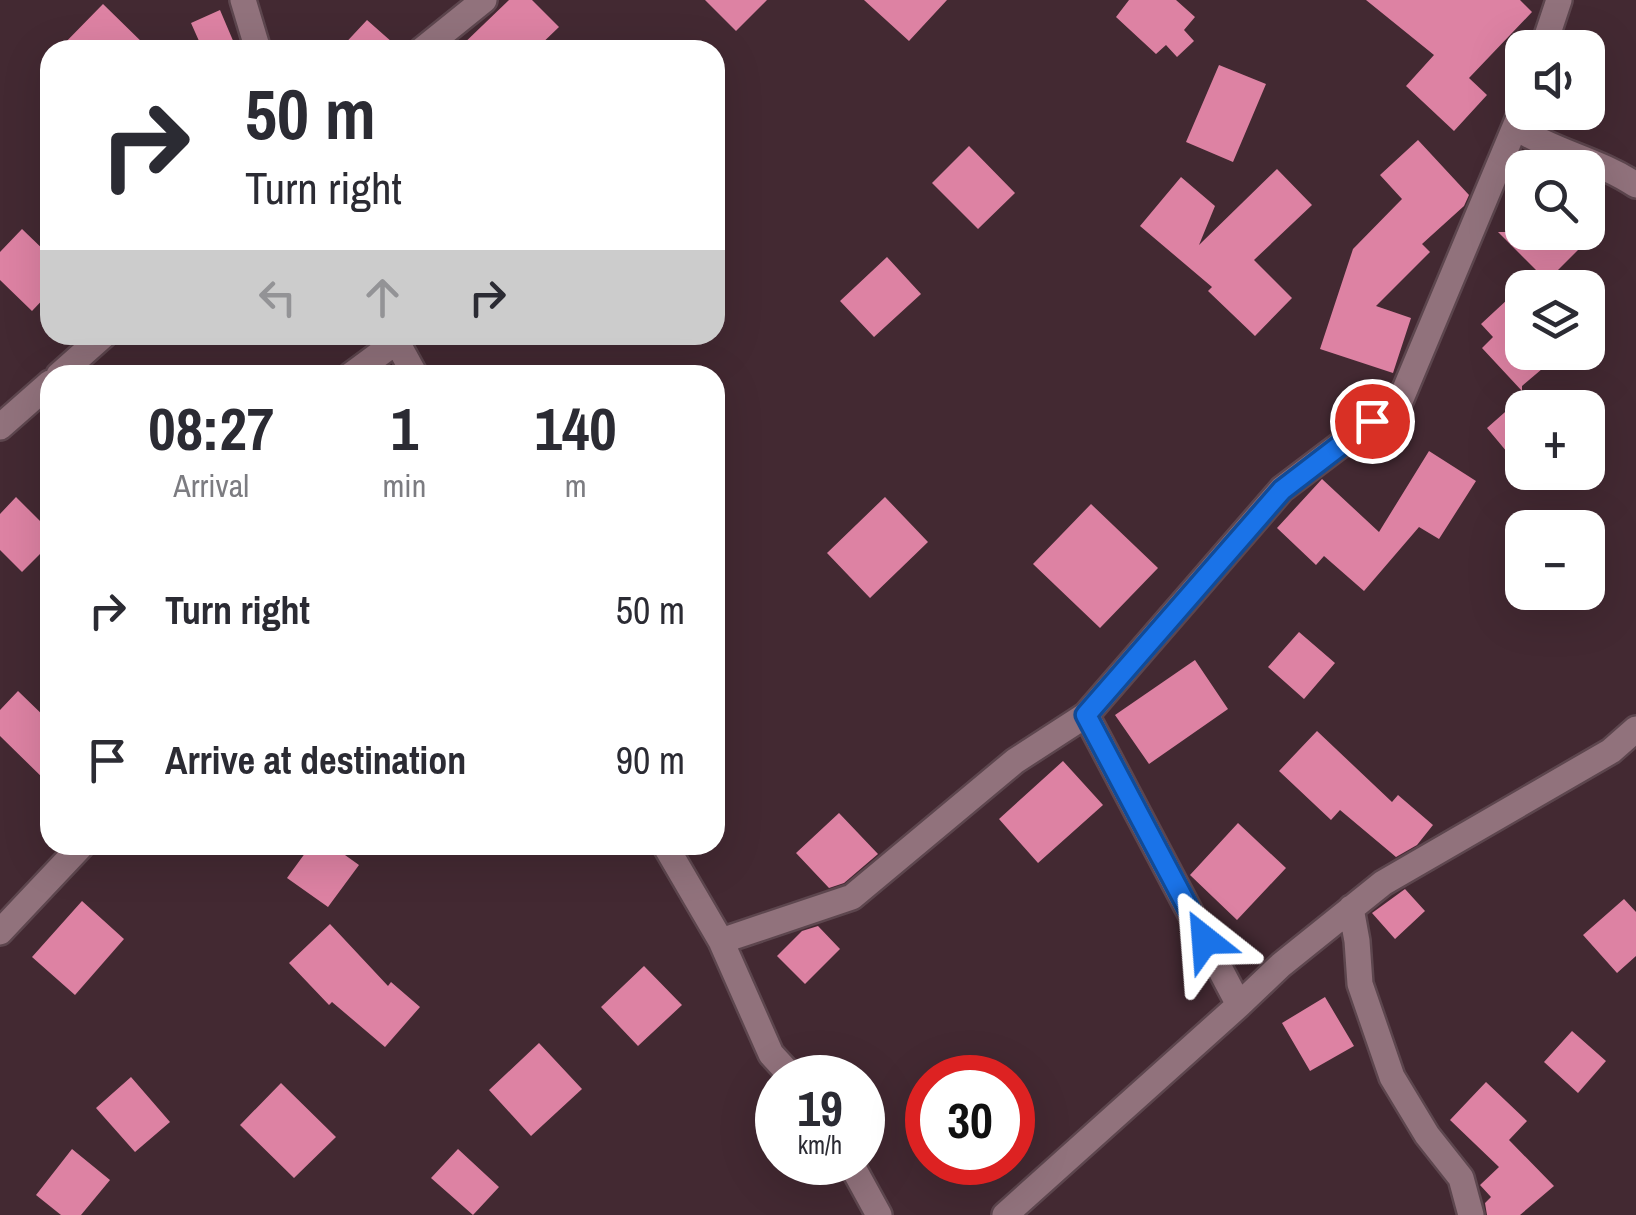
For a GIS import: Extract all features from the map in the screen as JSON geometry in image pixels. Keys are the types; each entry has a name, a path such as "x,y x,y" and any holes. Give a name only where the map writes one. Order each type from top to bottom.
{"street":[{"path":"243,0 255,40"},
{"path":"434,40 484,0"},
{"path":"1549,30 1558,0"},
{"path":"720,941 852,897 1015,761 1086,715 1282,490 1402,398 1515,130"},
{"path":"1530,130 1540,142 1619,174 1636,185"},
{"path":"70,365 93,345"},
{"path":"363,365 387,345"},
{"path":"0,427 40,392"},
{"path":"1086,715 1239,1005"},
{"path":"1004,1215 1282,965 1351,908 1396,875 1611,751 1636,729"},
{"path":"0,932 73,855"},
{"path":"670,855 720,941 772,1055"},
{"path":"1351,908 1358,941 1360,984 1392,1077 1427,1135 1460,1178 1471,1215"},
{"path":"863,1185 880,1215"}],"building":[{"path":"509,0 532,0 559,27 545,40 467,40"},
{"path":"705,0 767,0 736,31"},
{"path":"864,0 947,0 909,41"},
{"path":"1129,0 1176,0 1195,17 1184,30 1194,41 1177,57 1166,45 1156,54 1116,17"},
{"path":"1366,0 1520,0 1532,12 1515,30 1505,30 1505,40 1469,78 1487,95 1454,131 1406,86 1434,55"},
{"path":"103,4 140,40 68,40"},
{"path":"220,10 233,40 199,40 191,23"},
{"path":"367,20 390,40 348,40"},
{"path":"1219,65 1266,84 1233,162 1186,142"},
{"path":"1418,140 1469,195 1464,206 1422,244 1430,252 1376,306 1411,318 1393,373 1320,349 1353,249 1402,199 1380,175"},
{"path":"969,146 1015,193 978,229 932,183"},
{"path":"1277,169 1312,205 1254,260 1292,298 1255,336 1208,291 1212,287 1140,226 1181,177 1215,206 1199,245"},
{"path":"22,229 40,246 40,303 32,311 0,280 0,252"},
{"path":"1516,250 1578,250 1558,270 1536,270"},
{"path":"887,257 921,294 874,337 840,301"},
{"path":"1505,302 1505,370 1541,370 1522,390 1482,348 1493,337 1481,324"},
{"path":"1505,412 1505,450 1487,428"},
{"path":"1429,451 1476,481 1439,539 1419,527 1364,591 1324,556 1316,565 1277,528 1322,479 1379,532"},
{"path":"16,497 40,521 40,554 22,572 0,550 0,514"},
{"path":"885,497 928,542 870,598 827,553"},
{"path":"1091,504 1158,568 1100,628 1033,564"},
{"path":"1299,632 1335,663 1304,699 1268,667"},
{"path":"1195,660 1228,709 1149,764 1115,715"},
{"path":"18,691 40,712 40,775 0,736 0,710"},
{"path":"1317,731 1392,802 1398,795 1433,825 1417,845 1396,857 1340,810 1331,820 1279,771"},
{"path":"1063,761 1103,805 1038,863 999,819"},
{"path":"839,813 878,854 844,883 829,888 796,853"},
{"path":"1238,823 1286,868 1237,920 1190,875"},
{"path":"304,855 345,855 359,865 328,907 287,878"},
{"path":"1405,889 1425,911 1395,939 1372,913"},
{"path":"1624,899 1636,912 1636,956 1617,973 1583,935"},
{"path":"82,901 124,939 75,995 32,957"},
{"path":"330,924 388,986 391,982 420,1007 385,1047 332,1002 329,1005 289,963"},
{"path":"818,926 840,949 805,984 777,956 802,931"},
{"path":"644,966 682,1005 638,1046 601,1007"},
{"path":"1325,997 1354,1046 1310,1071 1282,1023"},
{"path":"1572,1031 1606,1061 1578,1093 1544,1062"},
{"path":"539,1043 582,1089 531,1136 489,1090"},
{"path":"131,1077 170,1122 135,1152 96,1108"},
{"path":"1486,1082 1527,1121 1509,1140 1554,1186 1520,1215 1487,1215 1485,1203 1491,1197 1480,1185 1499,1167 1450,1120"},
{"path":"281,1083 336,1137 294,1178 240,1125"},
{"path":"72,1149 110,1180 81,1215 61,1215 36,1195"},
{"path":"458,1149 499,1187 473,1215 431,1178"}],"route":[{"path":"1205,940 1086,715 1282,490 1372,421"}]}
